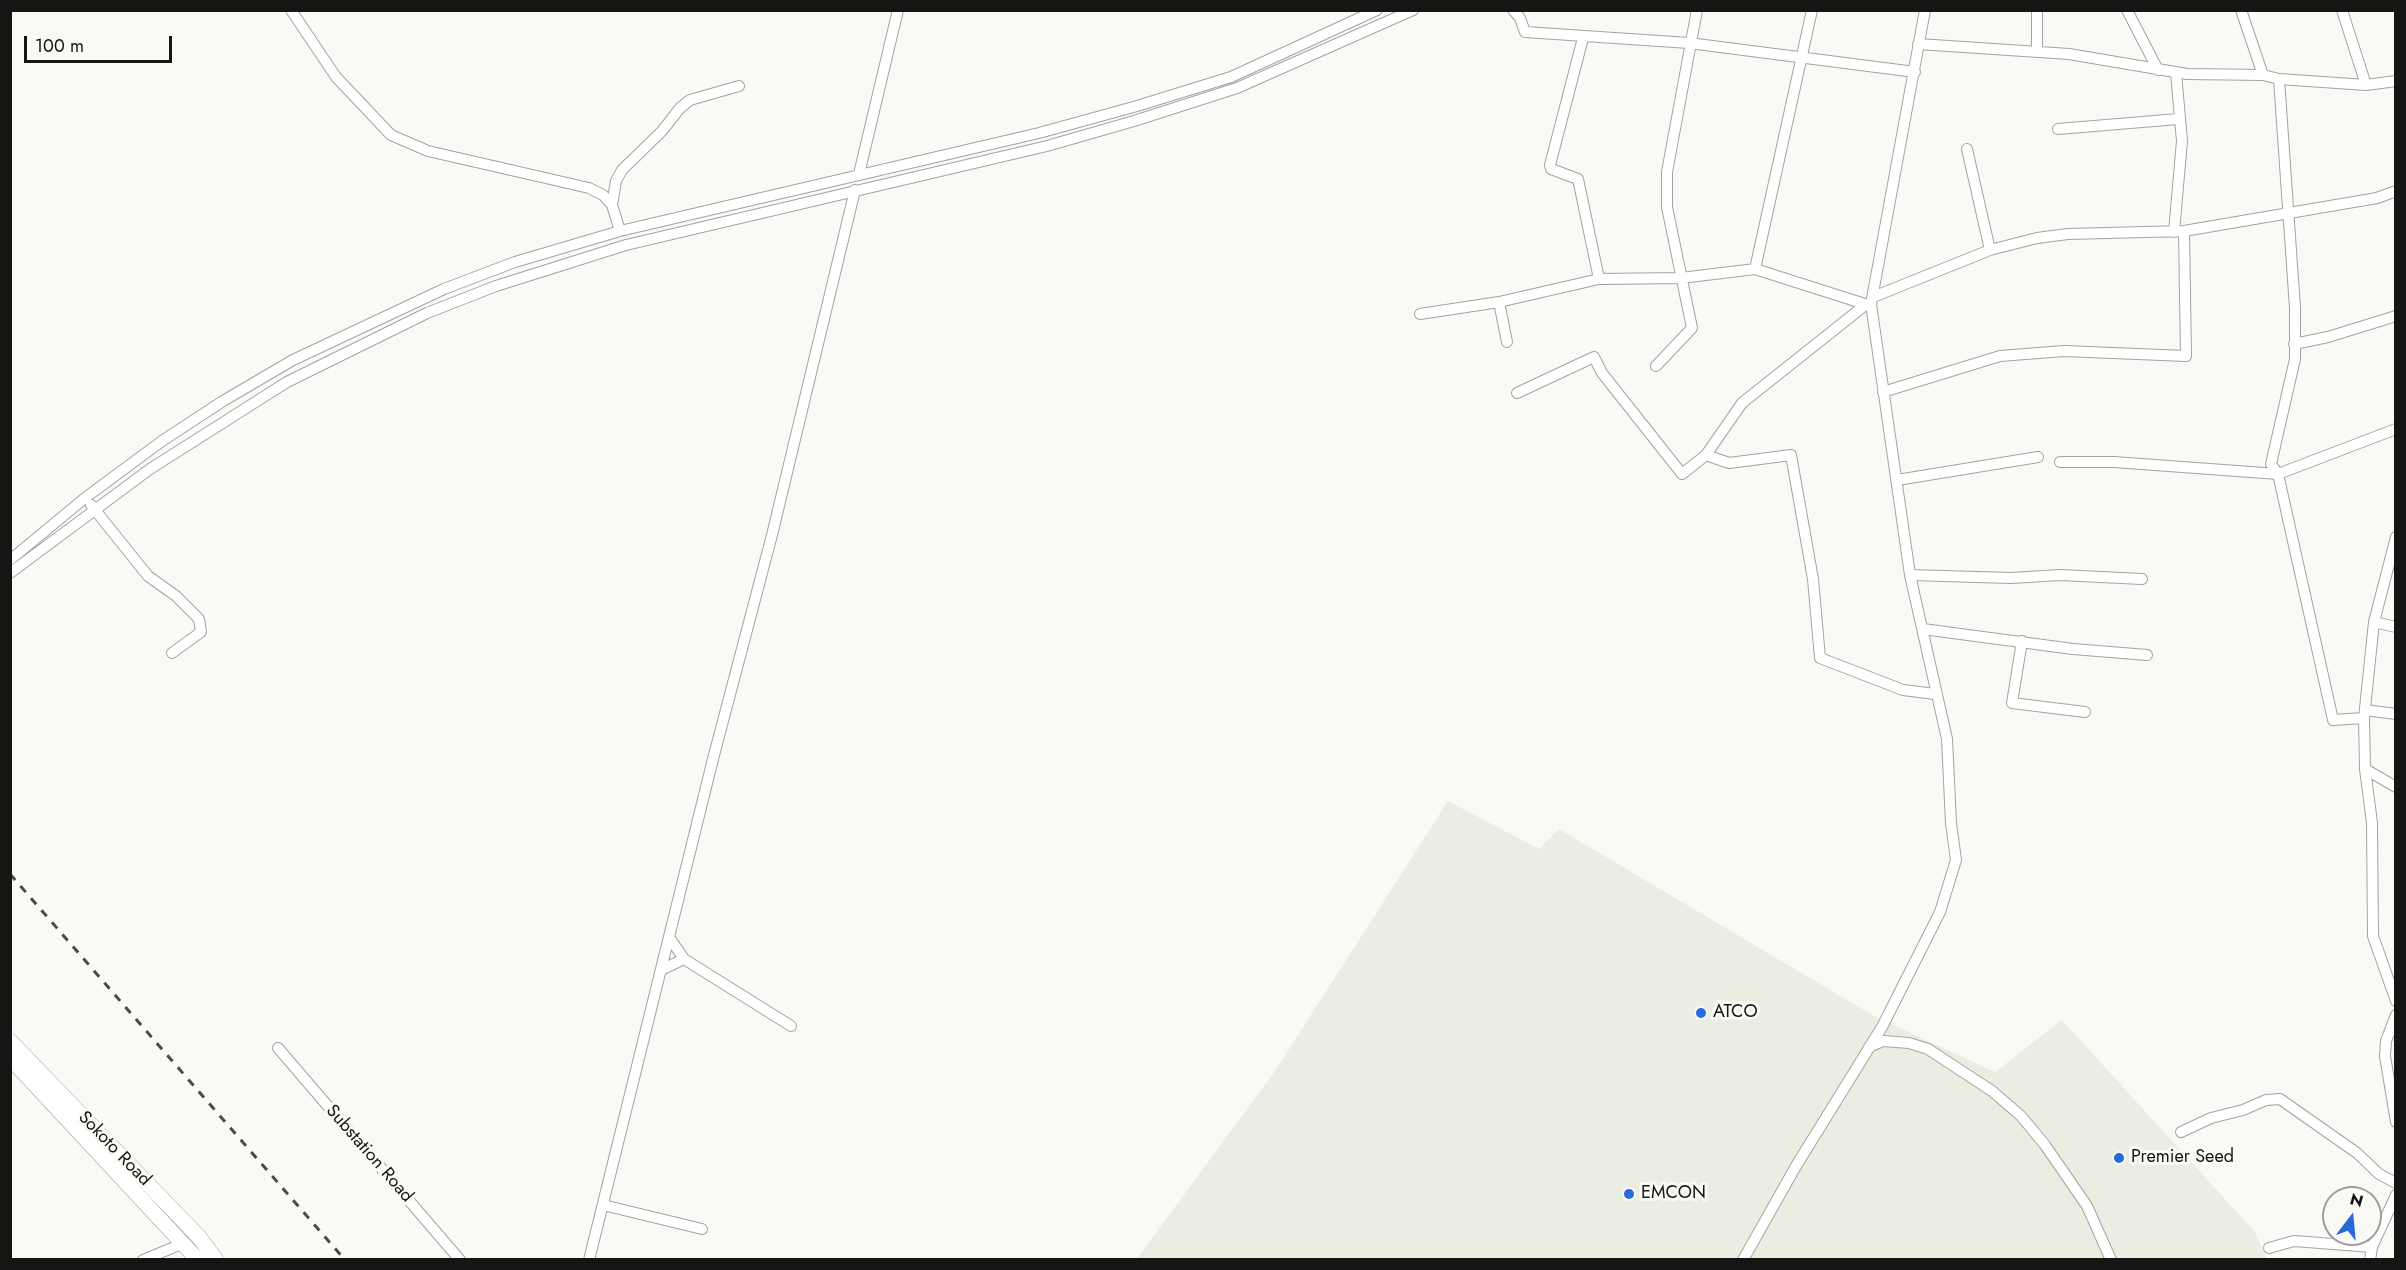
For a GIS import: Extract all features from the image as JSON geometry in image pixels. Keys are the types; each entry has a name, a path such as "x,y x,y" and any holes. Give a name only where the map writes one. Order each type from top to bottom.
{"main road":[{"name":"Sokoto Road","path":"10,1041 199,1237 216,1260"},
{"name":"Sokoto Road","path":"10,1058 198,1260"}],"street":[{"path":"291,10 336,77 391,135 428,151 589,188 603,195 612,206 620,231"},
{"path":"859,174 898,10"},
{"path":"10,560 85,498 171,435 293,360 444,290 515,262 620,231 1039,133 1158,100 1231,76 1377,10"},
{"path":"10,573 94,509 208,431 287,382 344,352 496,285 626,245 1047,146 1237,88 1413,10"},
{"path":"1513,10 1520,18 1525,32 1583,38 1689,43 1915,72"},
{"path":"1656,366 1692,328 1667,207 1667,172 1689,43 1697,10"},
{"path":"1755,269 1812,10"},
{"path":"1743,1260 1796,1166 1882,1027 1936,921 1947,895 1956,861 1947,739 1935,694 1910,575 1869,302 1915,72 1925,10"},
{"path":"2037,10 2037,52"},
{"path":"2127,10 2158,70"},
{"path":"2241,10 2263,75"},
{"path":"2342,10 2366,85"},
{"path":"1583,38 1550,165 1551,170 1578,179 1599,279"},
{"path":"1918,44 2069,54 2176,73 2263,75 2278,79 2366,85 2396,81"},
{"path":"1883,392 2000,356 2064,351 2186,356 2179,232 2182,141 2178,119 2176,73"},
{"path":"2278,79 2288,214 2295,359 2271,464 2278,474 2333,720 2364,714 2396,714"},
{"path":"612,206 616,181 622,170 663,131 680,108 698,97 739,86"},
{"path":"2058,129 2178,119"},
{"path":"1967,149 1990,250"},
{"path":"589,1260 772,535 855,190"},
{"path":"1517,393 1594,357 1602,373 1682,474 1706,455 1742,403 1869,302 1990,250 2068,234 2179,232 2377,198 2396,191"},
{"path":"674,218 676,233"},
{"path":"1420,314 1499,302 1599,279 1681,278 1755,269 1869,302"},
{"path":"1499,302 1507,342"},
{"path":"2295,344 2328,337 2396,315"},
{"path":"2060,462 2159,464 2278,474 2396,429"},
{"path":"1706,455 1729,463 1791,455 1813,579 1820,658 1903,690 1935,694"},
{"path":"1897,480 2037,457"},
{"path":"85,498 148,576 177,596 199,619 201,632 172,653"},
{"path":"2396,537 2374,622 2364,714 2365,769 2372,824 2373,936 2396,1001"},
{"path":"1910,575 2011,578 2060,575 2142,579"},
{"path":"2374,622 2396,627"},
{"path":"1923,629 2073,649 2147,655"},
{"path":"2022,641 2012,703 2085,712"},
{"path":"2365,769 2396,787"},
{"path":"669,937 684,959 791,1026"},
{"path":"661,970 684,959"},
{"path":"2396,1015 2386,1041 2385,1056 2396,1122"},
{"path":"1869,1047 1883,1041 1909,1043 1928,1049 1992,1091 2021,1116 2045,1145 2087,1206 2111,1260"},
{"name":"Substation Road","path":"278,1048 460,1260"},
{"path":"2181,1132 2211,1118 2243,1110 2266,1100 2280,1099 2357,1153 2379,1174 2396,1183"},
{"path":"2370,1260 2372,1247 2396,1195"},
{"path":"603,1205 702,1229"},
{"path":"2269,1248 2294,1241 2372,1247"},
{"path":"143,1260 184,1243"}],"shaded area":[{"path":"1448,801 1539,849 1559,829 1874,1016 1995,1072 2062,1020 2255,1232 2267,1259 1136,1260 1275,1071"}],"railway":[{"path":"10,874 345,1260"}],"place":[{"name":"ATCO","path":"1701,1013"},
{"name":"Premier Seed","path":"2119,1158"},
{"name":"EMCON","path":"1629,1194"}]}
